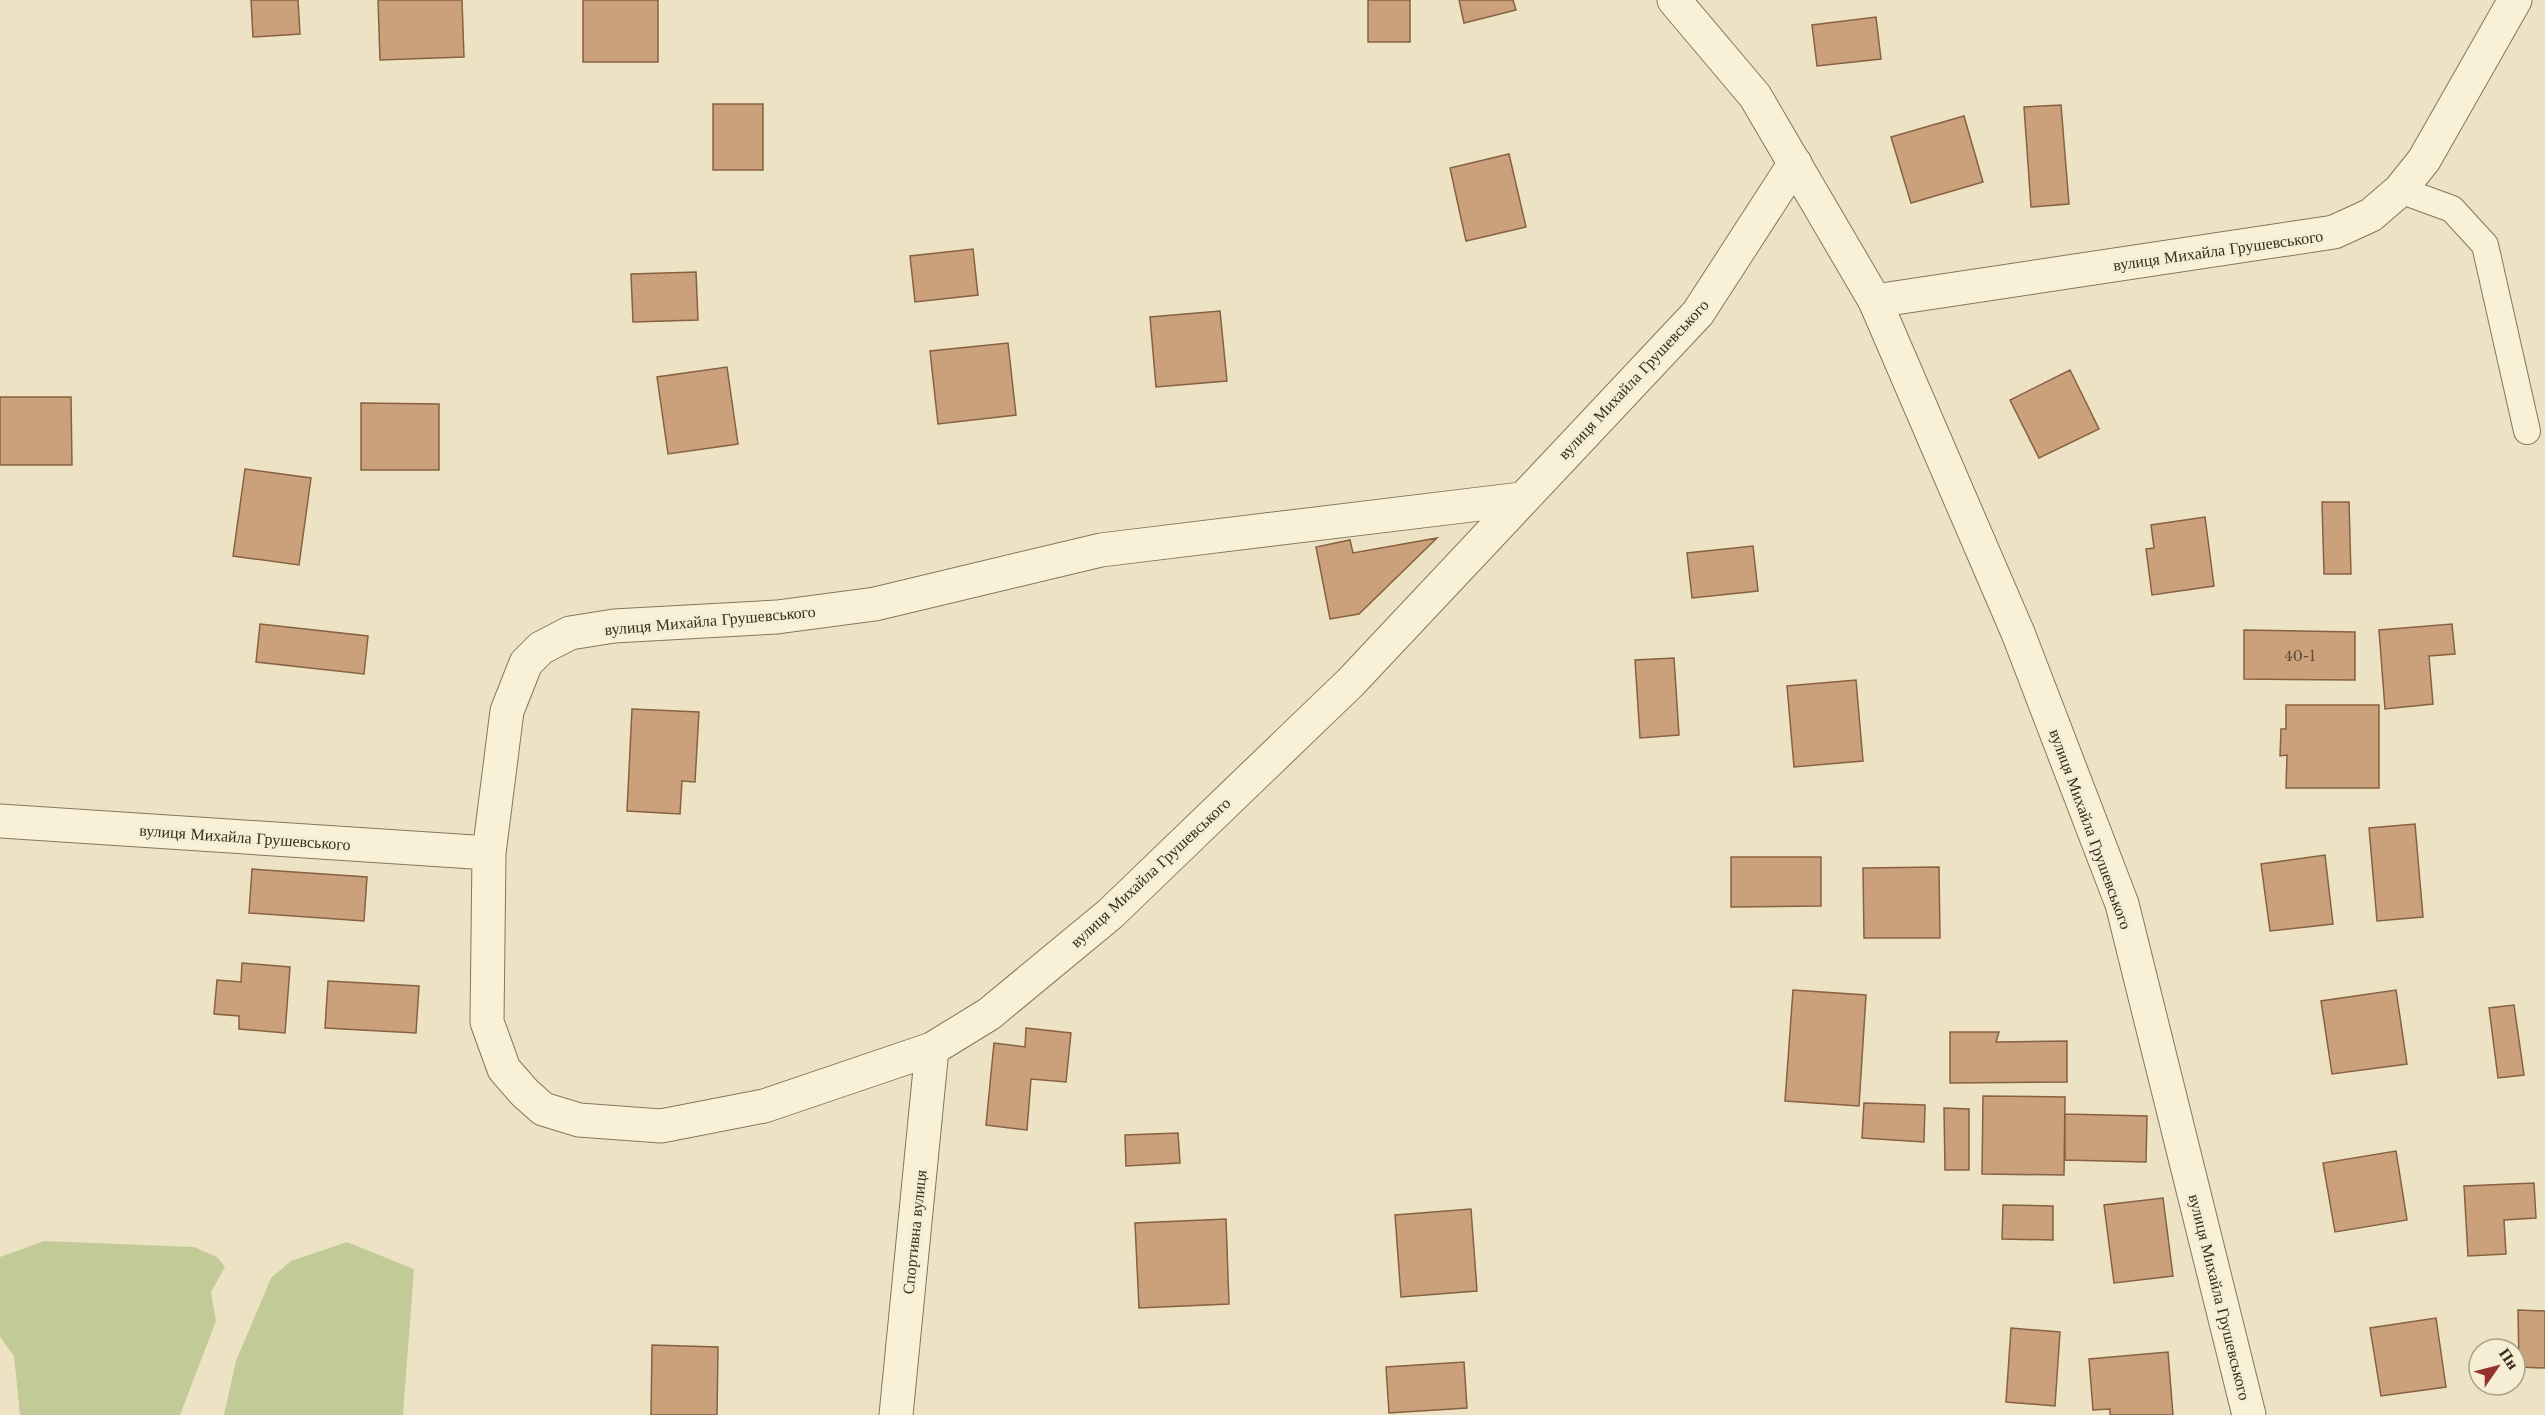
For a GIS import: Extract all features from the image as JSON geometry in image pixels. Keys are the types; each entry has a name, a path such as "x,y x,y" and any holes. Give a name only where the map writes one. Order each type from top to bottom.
{"street":[{"name":"вулиця Михайла Грушевського","path":"1674,0 1755,96 1875,301 2018,633 2122,904 2249,1415"},
{"name":"вулиця Михайла Грушевського","path":"1875,301 2334,232 2371,215 2400,190 2424,160 2515,0"},
{"name":"вулиця Михайла Грушевського","path":"1521,499 1101,550 875,604 777,617 614,626 570,633 541,648 526,663 507,711 489,853 487,1022 504,1069 543,1109 579,1120 661,1126 764,1106 932,1049 989,1014 1110,914 1351,682 1698,313 1795,163"},
{"name":"вулиця Михайла Грушевського","path":"0,821 489,853"},
{"name":"Спортивна вулиця","path":"896,1415 932,1049"}],"lane":[{"path":"2400,190 2452,209 2486,245 2527,430"}],"green space":[{"path":"44,1241 194,1247 217,1257 225,1267 211,1292 216,1321 180,1415 20,1415 14,1356 0,1337 0,1257"},
{"path":"347,1242 414,1269 403,1415 224,1415 236,1361 271,1278 291,1261"}],"building":[{"path":"251,0 298,0 300,34 253,37"},
{"path":"378,0 462,0 464,57 380,60"},
{"path":"583,0 658,0 658,62 583,62"},
{"path":"1368,0 1410,0 1410,42 1368,42"},
{"path":"1459,0 1513,0 1516,10 1464,23"},
{"path":"1876,17 1881,59 1817,66 1812,25"},
{"path":"713,104 763,104 763,170 713,170"},
{"path":"2061,105 2069,204 2031,207 2024,107"},
{"path":"1964,116 1983,182 1911,203 1891,137"},
{"path":"1509,154 1526,227 1466,241 1450,168"},
{"path":"973,249 978,295 915,302 910,256"},
{"path":"696,272 698,320 633,322 631,274"},
{"path":"1220,311 1227,381 1156,387 1150,317"},
{"path":"1008,343 1016,415 938,424 930,351"},
{"path":"727,367 738,444 668,454 657,377"},
{"path":"2070,370 2099,429 2039,458 2010,400"},
{"path":"0,397 71,397 72,465 0,465"},
{"path":"361,403 439,404 439,470 361,470"},
{"path":"245,469 311,478 299,565 233,556"},
{"path":"2322,502 2349,502 2351,574 2324,574"},
{"path":"2205,517 2214,586 2152,595 2146,549 2154,548 2151,525"},
{"path":"1437,538 1359,614 1330,619 1316,547 1350,540 1353,553"},
{"path":"1753,546 1758,591 1692,598 1687,553"},
{"path":"260,624 368,636 364,674 256,662"},
{"path":"2452,624 2455,654 2429,656 2433,704 2385,709 2379,630"},
{"path":"2244,630 2355,632 2355,680 2244,679"},
{"path":"1674,658 1679,735 1640,738 1635,660"},
{"path":"1856,680 1863,761 1794,767 1787,686"},
{"path":"2286,705 2379,705 2379,788 2286,788 2287,755 2280,756 2281,729 2286,729"},
{"path":"632,709 699,712 695,782 682,781 680,814 627,811"},
{"path":"2415,824 2423,917 2377,921 2369,828"},
{"path":"2325,855 2333,924 2270,931 2261,864"},
{"path":"1731,857 1821,857 1821,906 1731,907"},
{"path":"1939,867 1940,938 1864,938 1863,868"},
{"path":"252,869 367,877 364,921 249,913"},
{"path":"242,963 290,967 285,1033 239,1029 239,1016 214,1014 217,980 241,982"},
{"path":"328,981 419,986 416,1033 325,1028"},
{"path":"1793,990 1866,995 1859,1106 1785,1101"},
{"path":"2396,990 2407,1064 2332,1074 2321,1001"},
{"path":"2514,1005 2524,1075 2498,1078 2489,1008"},
{"path":"1026,1028 1071,1033 1066,1082 1031,1079 1027,1130 986,1125 994,1043 1025,1047"},
{"path":"1950,1032 1999,1032 1996,1042 2067,1041 2067,1082 1950,1083"},
{"path":"1983,1096 2065,1097 2064,1175 1982,1174"},
{"path":"1864,1103 1925,1105 1924,1142 1862,1138"},
{"path":"1944,1108 1969,1109 1969,1170 1945,1170"},
{"path":"2065,1114 2147,1116 2146,1162 2065,1160"},
{"path":"1178,1133 1180,1163 1126,1166 1125,1135"},
{"path":"2396,1151 2407,1220 2335,1232 2323,1163"},
{"path":"2534,1183 2536,1218 2504,1220 2506,1254 2468,1256 2464,1186"},
{"path":"2163,1198 2173,1276 2114,1283 2104,1205"},
{"path":"2003,1205 2053,1206 2053,1240 2002,1239"},
{"path":"1471,1209 1477,1291 1401,1297 1395,1215"},
{"path":"1226,1219 1229,1304 1139,1308 1135,1223"},
{"path":"2518,1310 2545,1311 2545,1368 2527,1367 2527,1337 2518,1337"},
{"path":"2436,1318 2446,1387 2381,1396 2370,1328"},
{"path":"2011,1328 2060,1332 2055,1406 2006,1402"},
{"path":"652,1345 718,1347 717,1415 651,1415"},
{"path":"2168,1352 2173,1415 2110,1415 2110,1409 2093,1410 2089,1359"},
{"path":"1464,1362 1467,1408 1389,1413 1386,1367"}]}
